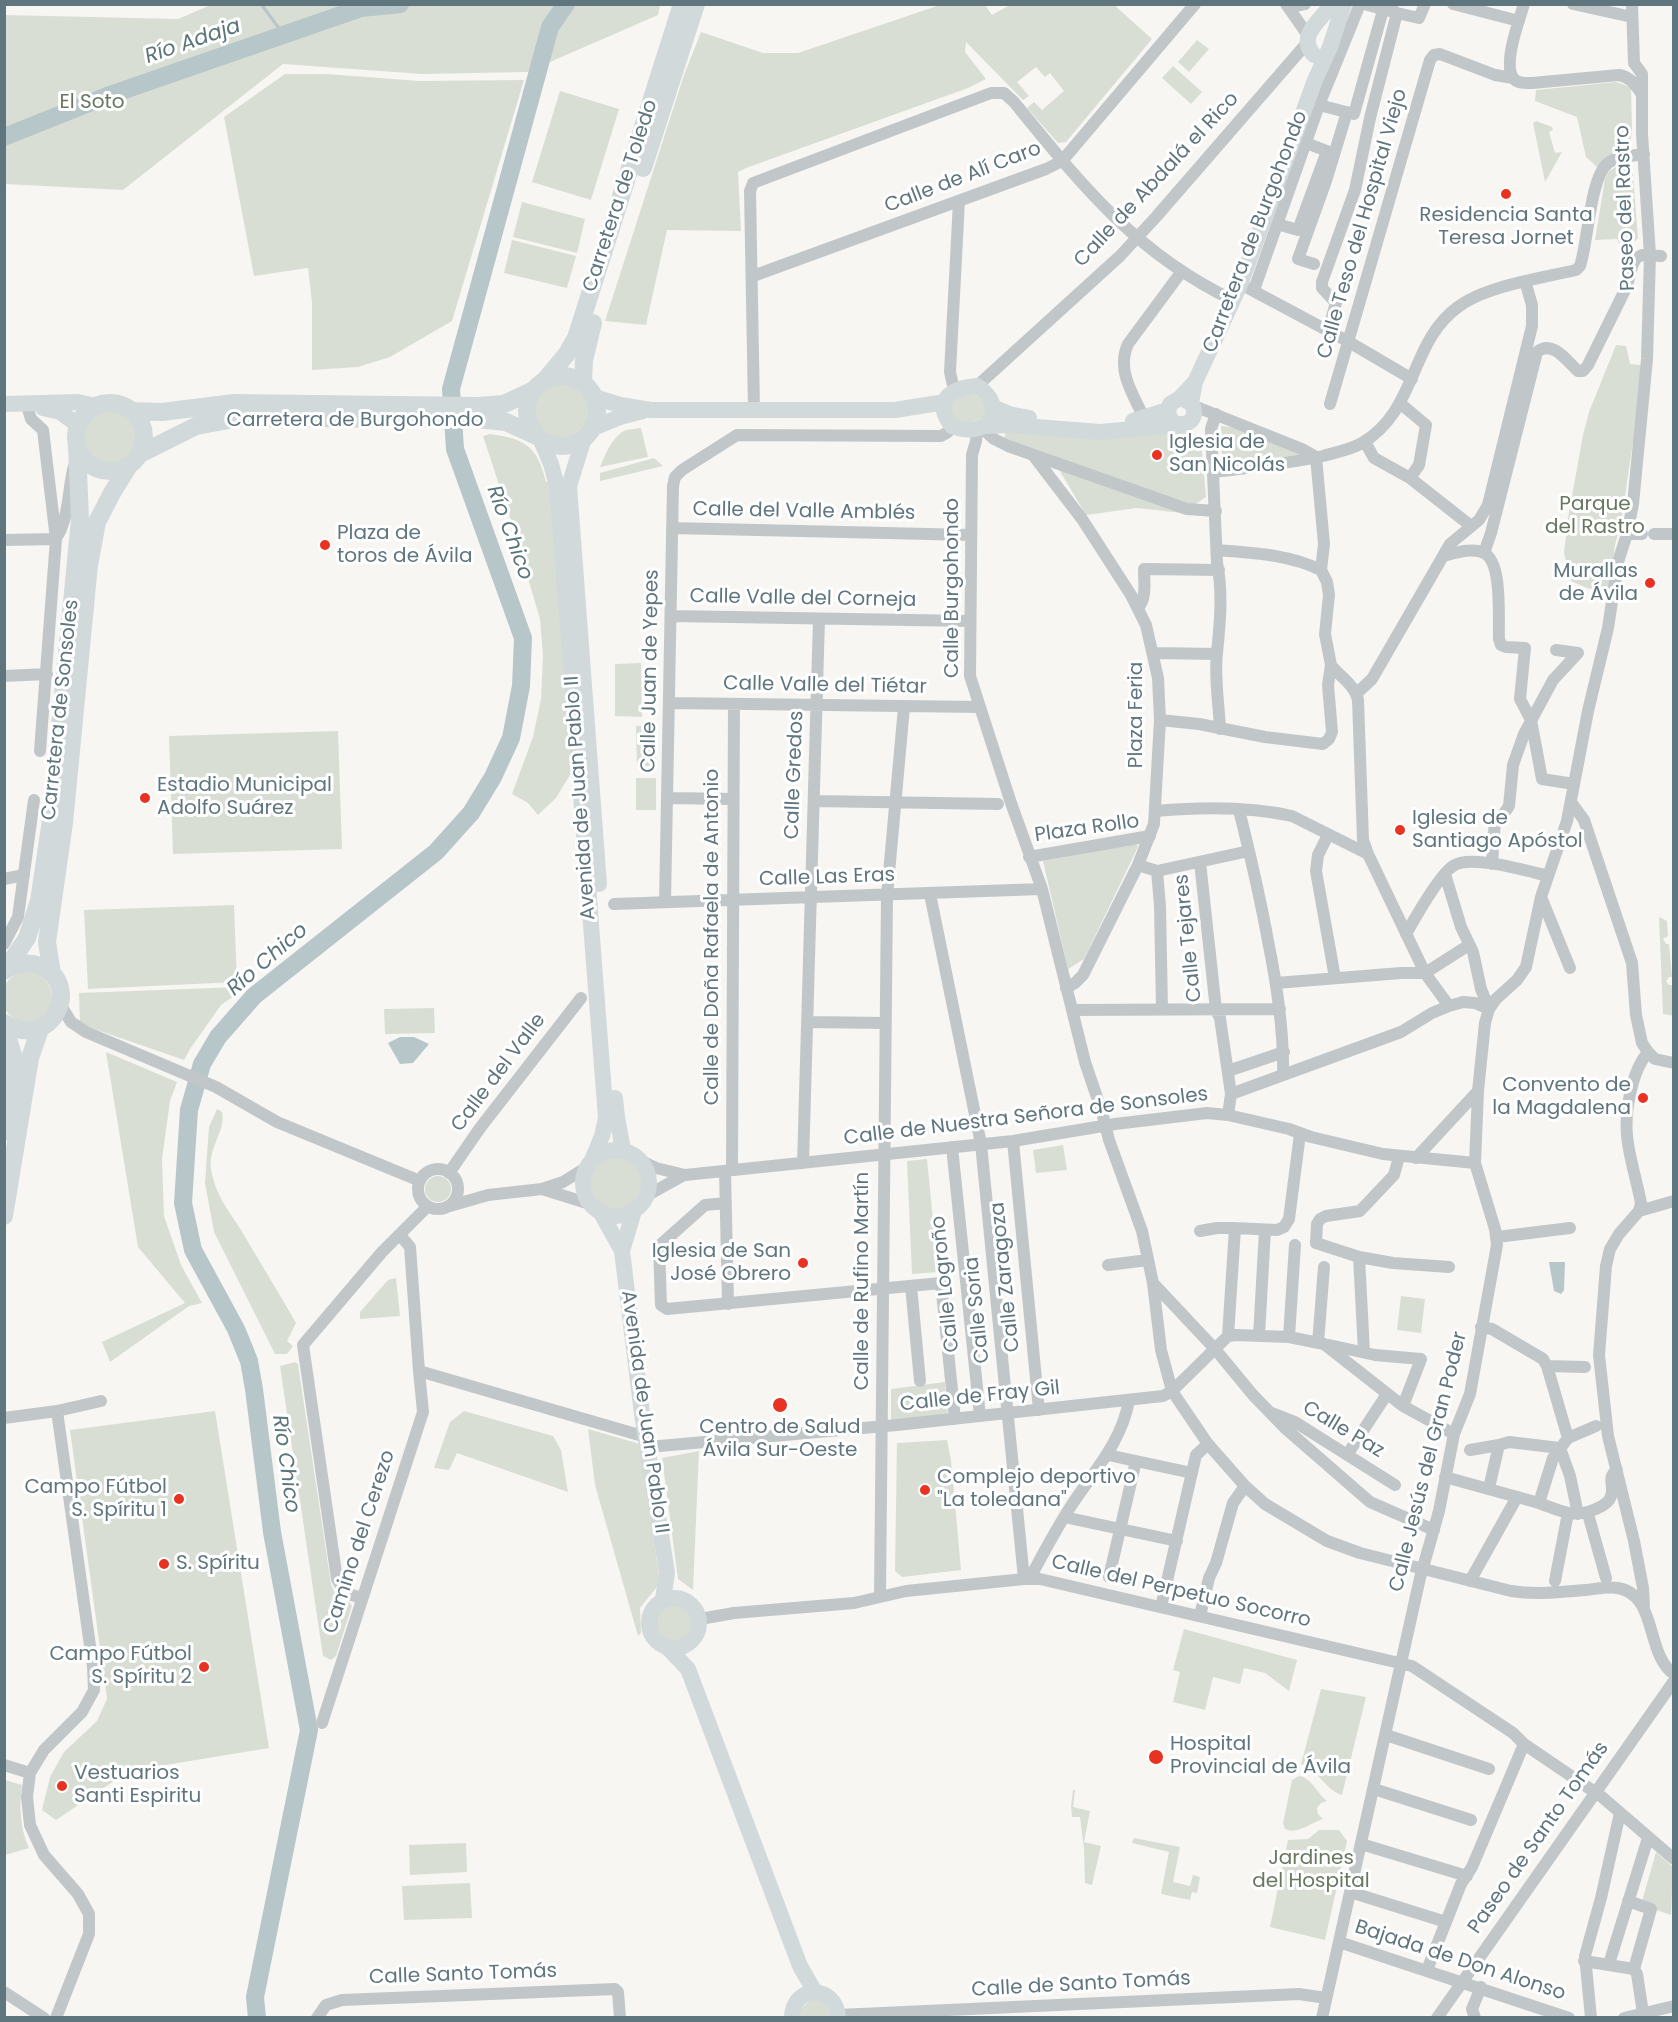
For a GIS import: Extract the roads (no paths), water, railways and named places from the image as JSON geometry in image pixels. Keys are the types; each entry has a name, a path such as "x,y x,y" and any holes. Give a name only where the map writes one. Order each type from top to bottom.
{"highway":[{"name":"Carretera de Toledo","path":"588,433 596,418 597,407 589,390 587,342 673,54 682,4"},
{"name":"Carretera de Toledo","path":"540,385 566,355 576,338 673,54 696,4"},
{"path":"588,433 573,444 562,446 550,443 540,437 529,419 528,409 540,385 564,376 589,390"},
{"name":"Carretera de Burgohondo","path":"478,413 504,404 540,385"},
{"path":"105,403 115,403 132,411 140,420 144,431 144,443 134,460 117,471 95,468 86,462 77,450 75,436 82,417 95,406 105,403"},
{"name":"Carretera de Burgohondo","path":"132,411 162,412 234,403 429,413"},
{"name":"Carretera de Burgohondo","path":"134,460 196,426 240,418 478,413 540,437"},
{"name":"Carretera de Sonsoles","path":"8,969 27,938 39,901 51,820 80,519 77,450"},
{"name":"Carretera de Sonsoles","path":"60,1004 60,987 52,974 47,942 64,823 89,564 97,522 134,460"},
{"path":"8,969 21,963 33,964 43,967 52,974"},
{"path":"4,1025 14,1030 27,1032 42,1028 55,1017 60,1004"},
{"path":"4,1025 13,1055 13,1079 4,1132"},
{"path":"4,1216 30,1058 42,1028"}],"main road":[{"path":"1314,47 1320,19 1332,4"},
{"path":"1314,47 1337,27 1344,4"},
{"path":"1320,19 1330,21 1337,27"},
{"name":"Carretera de Burgohondo","path":"1187,410 1195,382 1242,292 1315,80 1314,47"},
{"path":"895,410 977,386 987,393 993,407 992,418 968,427"},
{"path":"589,390 620,405 651,410 895,410 968,427 1017,425 1100,432 1187,410"},
{"path":"949,396 945,411 968,427"},
{"path":"14,405 78,402 95,406"},
{"path":"14,405 60,412 78,424"},
{"path":"993,407 1012,415 1094,424 1114,424 1168,410 1173,422 1187,410"},
{"path":"588,433 620,417 651,410"},
{"name":"Avenida de Juan Pablo II","path":"588,433 569,486 616,1117 623,1150"},
{"name":"Avenida de Juan Pablo II","path":"540,437 557,486 606,1118 602,1136 590,1163"},
{"path":"612,1150 623,1150 633,1154 641,1161 647,1172 649,1184 646,1196 634,1211 612,1216 596,1208 584,1192 583,1179 590,1163 602,1153 612,1150"},
{"name":"Avenida de Juan Pablo II","path":"596,1208 621,1251 642,1414 671,1598"},
{"name":"Avenida de Juan Pablo II","path":"621,1251 634,1211"},
{"path":"668,1648 679,1648 689,1644 698,1633 700,1619 693,1604 671,1598 651,1610 648,1626 655,1641 668,1648 688,1669 800,1966 808,1994"},
{"path":"688,1669 689,1644"},
{"path":"789,2016 795,2004 808,1994 825,1995 831,1999 838,2016"}],"street":[{"name":"Calle de Alí Caro","path":"753,276 1046,169 1062,161 1195,4"},
{"path":"1305,4 1287,6 1314,47"},
{"path":"1242,292 1277,224 1319,105 1360,4"},
{"path":"1364,4 1419,18 1425,4"},
{"path":"1453,4 1519,21"},
{"path":"1524,4 1510,59 1513,78 1520,82 1532,83 1619,75 1626,76 1641,93"},
{"path":"1573,4 1632,11"},
{"path":"1314,264 1298,259 1350,113 1391,10"},
{"path":"1328,330 1336,303 1322,288 1322,282 1355,190 1391,10"},
{"name":"Paseo del Rastro","path":"1489,1009 1496,999 1517,980 1526,967 1541,897 1565,830 1588,711 1610,619 1618,562 1634,504 1647,359 1663,255 1644,154 1642,74 1634,63 1632,11"},
{"name":"Calle de Abdalá el Rico","path":"977,386 1136,238 1314,47"},
{"name":"Calle Teso del Hospital Viejo","path":"1330,404 1430,60 1434,55 1440,54 1495,75 1513,78"},
{"path":"754,409 750,191 753,183 991,93 1005,93 1103,207 1136,238 1182,272 1242,292 1328,330 1412,379"},
{"path":"1319,105 1350,113"},
{"path":"1277,224 1298,230 1327,151 1306,143"},
{"path":"1214,472 1316,457 1347,450 1365,442 1392,418 1401,404 1427,344 1457,307 1483,294 1525,281 1576,270 1580,266 1602,169 1615,159 1644,154"},
{"path":"949,396 959,201"},
{"path":"1484,553 1536,352 1548,347 1555,350 1578,371 1583,371 1627,286 1636,258 1642,255 1663,255"},
{"path":"1144,418 1125,378 1123,354 1182,272"},
{"path":"1357,693 1372,679 1443,556 1458,535 1479,520 1488,506 1532,326 1532,305 1525,281"},
{"path":"1401,404 1426,425 1419,465 1410,478"},
{"path":"14,405 44,430 56,539 40,751"},
{"path":"1187,410 1216,414 1302,449 1316,457"},
{"path":"1187,410 1211,429"},
{"path":"1216,414 1211,429 1219,570 1220,641 1217,654 1220,729"},
{"path":"968,427 1033,454 1187,509 1216,511"},
{"name":"Calle Burgohondo","path":"968,427 972,455 970,676 1029,857"},
{"name":"Calle Juan de Yepes","path":"665,902 675,477 736,435 941,436 968,427"},
{"path":"1365,442 1374,458 1410,478 1471,526"},
{"path":"56,539 62,530 77,450"},
{"path":"1033,454 1094,537 1138,608 1146,625 1154,653"},
{"path":"1160,720 1323,744 1329,739 1332,732 1328,684 1331,665 1325,634 1329,595 1327,582 1321,570 1324,544 1316,457"},
{"name":"Calle del Valle Amblés","path":"672,528 970,535"},
{"path":"1627,534 1672,533"},
{"path":"4,540 56,539"},
{"path":"1217,549 1290,558 1321,570"},
{"path":"1443,556 1464,551 1484,553 1491,558 1495,566 1501,645 1525,648 1520,699 1531,720 1542,778 1574,784"},
{"path":"1138,608 1143,603 1144,597 1144,569 1219,570"},
{"name":"Calle Valle del Corneja","path":"671,616 969,621"},
{"name":"Calle Gredos","path":"803,1163 819,619"},
{"path":"1492,864 1495,820 1503,815 1509,806 1513,765 1524,734 1553,680 1578,653 1556,650"},
{"name":"Plaza Feria","path":"1150,836 1155,812 1160,720 1154,653 1217,654"},
{"path":"1331,665 1357,693 1361,753 1361,825 1368,854 1425,973 1449,1006"},
{"path":"4,676 47,675"},
{"name":"Calle Valle del Tiétar","path":"670,703 979,706"},
{"name":"Calle de Doña Rafaela de Antonio","path":"728,1304 726,1203 729,1171 734,704"},
{"name":"Calle de Rufino Martín","path":"880,1596 887,895 904,707"},
{"path":"668,798 733,799"},
{"path":"4,944 18,917 34,800"},
{"path":"814,801 998,804"},
{"path":"1571,802 1584,820 1629,952 1634,978 1638,1030 1648,1052 1655,1059 1674,1063"},
{"path":"1155,812 1198,808 1292,816 1368,854"},
{"path":"1239,810 1276,983 1284,1052 1283,1075"},
{"path":"1328,835 1318,855 1316,871 1335,978"},
{"name":"Plaza Rollo","path":"1150,836 1029,857 1042,889 1085,1062 1142,1230 1161,1350 1172,1392"},
{"name":"Plaza Rollo","path":"1066,988 1083,975 1150,836"},
{"path":"1138,865 1157,871 1249,851"},
{"name":"Calle Tejares","path":"1200,862 1216,1010 1220,1018 1231,1094 1228,1114"},
{"path":"1406,934 1445,874 1455,864 1464,862 1492,864 1548,876"},
{"path":"1157,871 1162,1009"},
{"path":"1445,874 1461,927 1475,960 1481,989 1489,1009"},
{"path":"4,879 24,875"},
{"name":"Calle Las Eras","path":"614,904 1042,889"},
{"name":"Calle Soria","path":"930,894 981,1144 1027,1579"},
{"path":"1541,897 1570,968"},
{"path":"1276,983 1425,973 1469,945"},
{"name":"Calle del Valle","path":"449,1173 480,1128 581,998"},
{"path":"1231,1094 1401,1032 1426,1016 1449,1006 1463,1002 1475,1003 1489,1009"},
{"path":"60,1004 71,1023 86,1032"},
{"path":"1072,1010 1280,1009"},
{"name":"Calle Jesús del Gran Poder","path":"1322,2018 1454,1434 1470,1394 1497,1237 1475,1163 1482,1043 1489,1009"},
{"path":"807,1022 886,1023"},
{"path":"42,1028 61,1026 86,1032 216,1087 278,1122 420,1181"},
{"path":"1228,1071 1284,1052"},
{"path":"1648,1052 1636,1071 1626,1119 1628,1149 1641,1203 1639,1211 1619,1234 1610,1249 1606,1266 1599,1355 1608,1436 1637,1552 1647,1619 1664,1663 1674,1674"},
{"path":"1416,1158 1478,1091"},
{"name":"Calle de Nuestra Señora de Sonsoles","path":"646,1196 685,1175 1013,1141 1105,1125 1207,1113 1228,1114 1300,1134 1399,1156 1475,1163"},
{"path":"1200,1231 1217,1228 1277,1230 1284,1227 1288,1220 1300,1134"},
{"name":"Calle Zaragoza","path":"1013,1141 1039,1410"},
{"name":"Calle Logroño","path":"952,1147 980,1416"},
{"path":"1399,1156 1394,1175 1360,1211 1320,1219 1317,1224 1316,1243 1359,1257 1393,1263 1449,1268"},
{"name":"Calle de Nuestra Señora de Sonsoles","path":"641,1161 656,1168 685,1175"},
{"path":"450,1206 457,1197 458,1186 453,1176 439,1169 428,1172 420,1181 420,1198 428,1206 439,1209 450,1206 488,1195 542,1189 563,1182 590,1163"},
{"path":"458,1186 488,1195"},
{"path":"542,1189 596,1208"},
{"path":"1639,1211 1674,1201"},
{"name":"Avenida de Juan Pablo II","path":"726,1203 705,1205 659,1246 661,1305 667,1309 728,1304"},
{"path":"362,1598 345,1593 337,1579 303,1345 382,1252 428,1206"},
{"path":"1228,1336 1235,1228"},
{"path":"1497,1237 1570,1228"},
{"path":"1259,1336 1265,1230"},
{"path":"400,1235 410,1247 419,1371 623,1430 647,1442"},
{"path":"1289,1337 1295,1245"},
{"path":"1359,1257 1364,1352"},
{"path":"1108,1265 1148,1260"},
{"path":"1321,1344 1324,1267"},
{"path":"728,1304 941,1283 955,1419"},
{"path":"1152,1283 1215,1349 1268,1412 1370,1502 1434,1530"},
{"path":"911,1286 920,1381"},
{"path":"1481,1327 1492,1329 1537,1354 1548,1366 1560,1448 1570,1476 1578,1514 1606,1578"},
{"path":"1403,1406 1421,1359 1364,1352 1289,1337 1228,1336 1172,1392 1208,1444 1245,1486 1277,1513 1327,1541 1422,1569 1524,1593 1618,1588 1637,1597 1644,1606"},
{"path":"1321,1344 1403,1406 1454,1434"},
{"path":"1548,1366 1585,1367"},
{"name":"Camino del Cerezo","path":"322,1723 423,1412 419,1371"},
{"name":"Calle de Fray Gil","path":"647,1442 882,1426 1129,1401 1163,1396 1172,1392"},
{"path":"1347,1455 1387,1394"},
{"path":"4,1418 57,1411 101,1401"},
{"path":"1027,1579 1064,1517 1108,1455 1122,1427 1129,1401"},
{"path":"56,2018 89,1934 88,1914 78,1894 44,1855 30,1825 27,1797 30,1773 44,1750 82,1712 94,1689 93,1667 57,1411"},
{"name":"Calle Paz","path":"1268,1412 1295,1422 1395,1485"},
{"path":"623,1430 642,1414"},
{"path":"1539,1503 1560,1448 1596,1426"},
{"path":"1470,1450 1509,1442 1560,1448"},
{"path":"1161,1607 1196,1455 1208,1444"},
{"path":"1489,1488 1499,1445"},
{"path":"1108,1455 1192,1473"},
{"path":"1109,1577 1136,1461"},
{"path":"1445,1477 1578,1514 1608,1502 1611,1497 1610,1479 1617,1470"},
{"path":"1200,1616 1209,1578 1216,1563 1233,1503 1245,1486"},
{"path":"1470,1581 1517,1497"},
{"path":"1555,1581 1578,1514"},
{"path":"1064,1517 1177,1541"},
{"name":"Calle del Perpetuo Socorro","path":"700,1619 734,1613 854,1603 880,1596 1027,1579 1161,1607 1402,1663 1420,1670 1594,1791 1674,1860"},
{"name":"Paseo de Santo Tomás","path":"1437,2018 1594,1791 1674,1681"},
{"path":"1386,1736 1489,1769"},
{"path":"1427,1970 1524,1744"},
{"path":"4,1765 30,1773"},
{"path":"1374,1789 1471,1820"},
{"path":"1591,2018 1584,1961 1620,1813"},
{"path":"1609,1964 1648,1838"},
{"path":"1361,1844 1467,1876"},
{"path":"1350,1892 1446,1922"},
{"path":"1628,1901 1651,1909 1634,1969 1637,1974 1643,2013"},
{"name":"Bajada de Don Alonso","path":"1339,1942 1481,1987 1569,2018"},
{"path":"1584,1961 1634,1969"},
{"path":"1451,1999 1473,2013 1481,1987"},
{"name":"Calle Santo Tomás","path":"317,2018 326,2005 342,2000 618,1989 620,2018"},
{"path":"4,1992 44,2018"},
{"name":"Calle de Santo Tomás","path":"838,2016 1046,2012 1299,1994 1326,1998"},
{"path":"1624,2018 1674,2006"}],"waterway":[{"path":"261,4 284,35"},
{"name":"Río Adaja","path":"4,137 107,96 361,8 400,4"},
{"name":"Río Chico","path":"257,2018 255,1997 309,1730 272,1532 249,1361 236,1329 193,1250 183,1203 189,1110 202,1064 218,1037 254,996 436,852 471,813 493,777 511,738 521,686 523,638 455,449 451,389 550,27 566,4"}],"place":[{"name":"Residencia Santa Teresa Jornet","path":"1506,194"},
{"name":"Iglesia de San Nicolás","path":"1157,455"},
{"name":"Plaza de toros de Ávila","path":"325,545"},
{"name":"Murallas de Ávila","path":"1650,583"},
{"name":"Estadio Municipal Adolfo Suárez","path":"145,798"},
{"name":"Iglesia de Santiago Apóstol","path":"1400,830"},
{"name":"Convento de la Magdalena","path":"1643,1098"},
{"name":"Iglesia de San José Obrero","path":"803,1263"},
{"name":"Centro de Salud Ávila Sur-Oeste","path":"780,1405"},
{"name":"Complejo deportivo \"La toledana\"","path":"925,1490"},
{"name":"Campo Fútbol S. Spíritu 1","path":"179,1499"},
{"name":"S. Spíritu","path":"164,1564"},
{"name":"Campo Fútbol S. Spíritu 2","path":"204,1667"},
{"name":"Hospital Provincial de Ávila","path":"1156,1757"},
{"name":"Vestuarios Santi Espiritu","path":"62,1786"}],"park label":[{"name":"El Soto","path":"92,103"},
{"name":"Parque del Rastro","path":"1595,516"},
{"name":"Jardines del Hospital","path":"1311,1870"}]}
